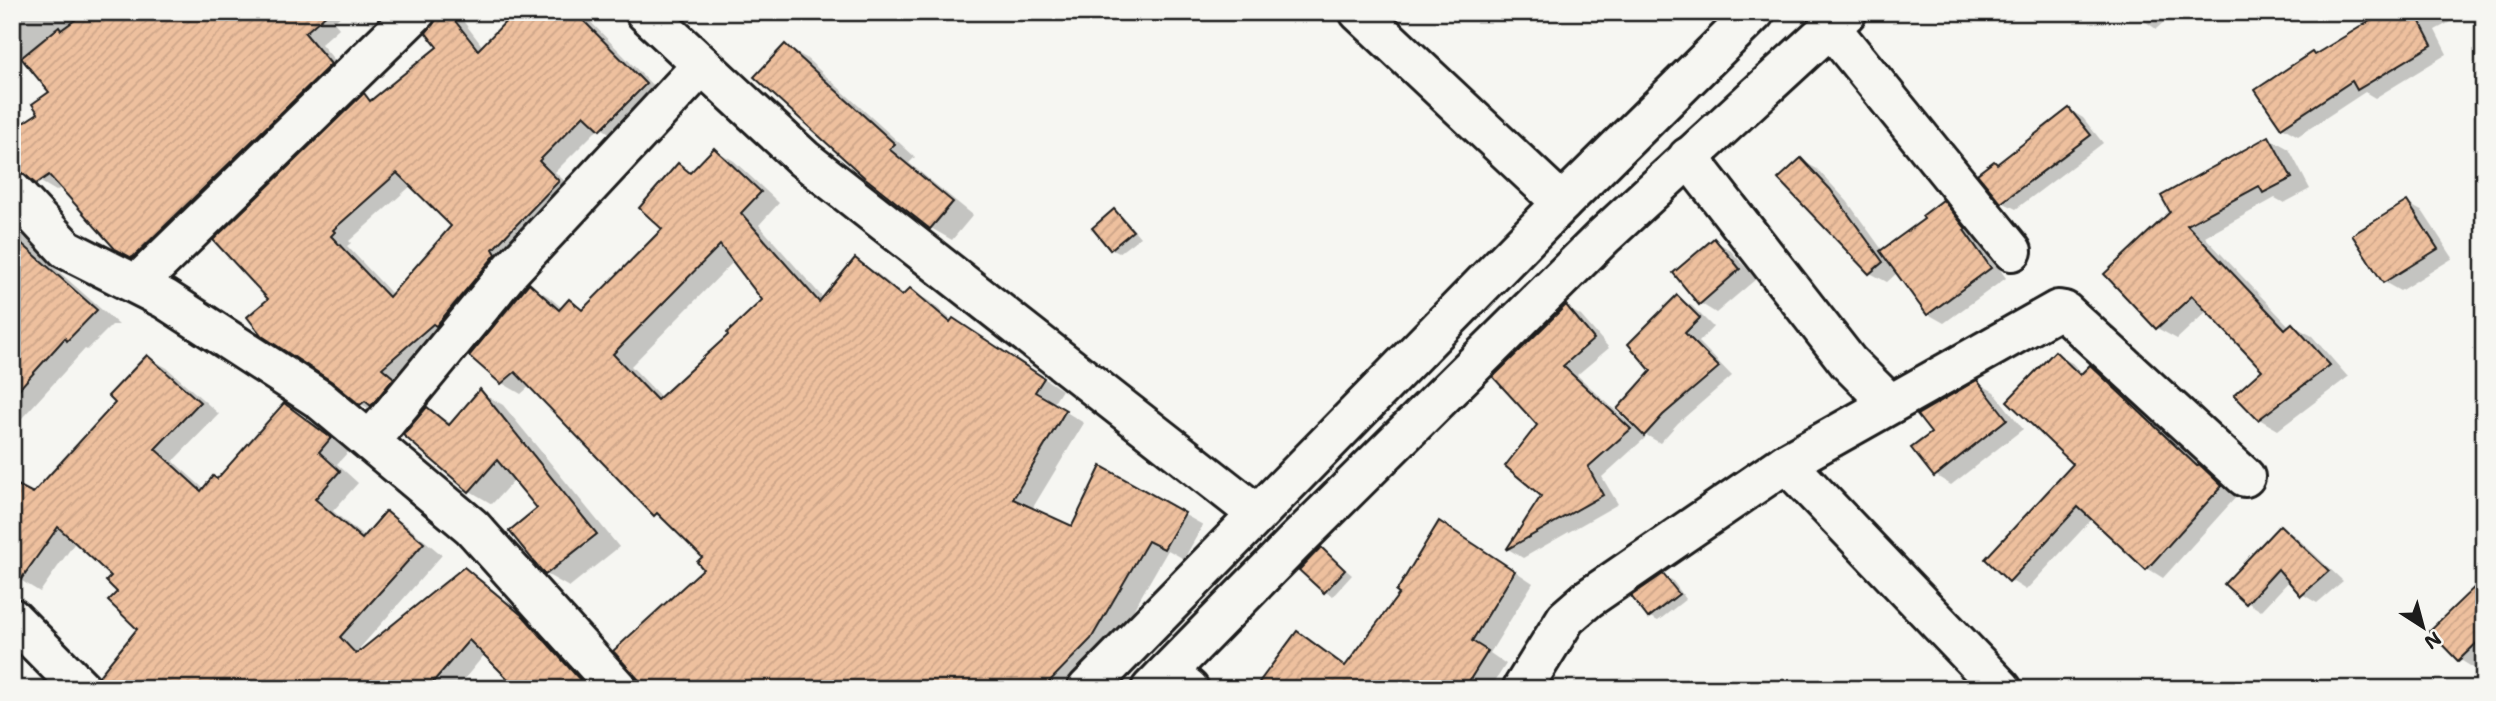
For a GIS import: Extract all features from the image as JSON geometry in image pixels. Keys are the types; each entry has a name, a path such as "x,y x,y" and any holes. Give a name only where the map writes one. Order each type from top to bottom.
{"street":[{"path":"137,284 416,12"},
{"path":"645,12 804,159 1257,514"},
{"path":"1359,12 1562,203"},
{"path":"1087,689 1562,203 1755,12"},
{"path":"1169,683 1293,544 1604,236 1839,20 2012,251"},
{"path":"370,441 511,270 702,65"},
{"path":"1688,157 1848,362 1890,404"},
{"path":"12,191 66,248 164,299 320,399 472,527 618,689"},
{"path":"1521,689 1566,618 1578,607 1786,463 2058,310 2064,311 2245,477"},
{"path":"1786,463 2002,689"},
{"path":"12,618 82,689"}],"building":[{"path":"86,12 329,12 305,33 331,64 132,258 115,249 49,175 36,184 19,170 12,170 12,130 38,113 32,104 49,92 21,58 59,27 61,30"},
{"path":"437,12 448,12 478,50 515,12 575,12 646,84 600,130 584,115 539,161 559,181 493,249 496,254 436,326 433,324 382,368 394,378 371,406 365,401 360,405 331,381 262,336 247,317 268,299 213,240 364,93 370,101 437,47 426,33 437,19","holes":["397,173 451,226 389,297 331,236 335,232 333,230"]},
{"path":"2385,12 2415,12 2432,45 2357,90 2352,81 2281,128 2255,90 2312,52 2314,55"},
{"path":"785,44 895,144 889,149 953,202 930,229 864,177 754,77"},
{"path":"2069,108 2091,135 2001,203 1977,174 1994,161 1997,164"},
{"path":"2269,136 2292,178 2263,193 2259,186 2187,225 2285,329 2292,323 2330,365 2258,420 2234,395 2262,370 2192,296 2156,329 2104,274 2170,212 2161,196"},
{"path":"714,148 761,192 741,213 819,302 855,258 902,296 910,288 950,322 953,318 1044,378 1035,392 1066,410 1013,499 1072,526 1101,466 1185,513 1164,549 1148,541 1091,639 1042,689 647,689 613,651 703,569 697,562 702,557 657,513 654,516 515,372 501,384 469,356 529,283 559,310 569,299 582,310 662,229 639,208 678,163 690,173","holes":["720,245 762,300 657,400 613,354"]},
{"path":"1801,158 1830,189 1883,262 1869,274 1778,179"},
{"path":"1943,200 1991,268 1927,315 1880,251 1924,219 1922,216"},
{"path":"2407,201 2438,249 2383,283 2352,235"},
{"path":"1114,209 1133,231 1110,250 1092,228"},
{"path":"12,235 97,310 67,341 65,338 12,397"},
{"path":"1714,238 1740,269 1699,305 1673,273"},
{"path":"1677,295 1700,318 1685,333 1719,367 1663,415 1644,436 1617,409 1651,371 1628,344"},
{"path":"1566,305 1594,339 1563,366 1631,429 1588,467 1603,495 1506,550 1541,496 1505,466 1537,425 1493,377"},
{"path":"2055,351 2080,375 2090,365 2197,466 2199,464 2222,486 2146,570 2078,507 2009,582 1985,559 2073,464 2007,401"},
{"path":"147,355 200,402 155,449 201,491 213,476 217,479 284,403 331,438 319,452 340,471 315,499 362,539 386,511 424,543 340,637 356,654 464,567 524,617 588,689 518,689 469,640 427,689 103,689 99,676 137,629 108,601 117,592 106,581 111,576 58,527 12,592 12,482 33,493 115,403 108,396"},
{"path":"1977,380 2007,419 1934,477 1911,448 1931,433 1917,415"},
{"path":"480,389 597,534 545,575 509,531 537,508 497,460 469,492 403,435 427,407 449,425"},
{"path":"1439,521 1515,571 1472,641 1488,651 1464,689 1254,689 1297,631 1345,666 1399,594 1396,592"},
{"path":"2280,525 2329,571 2301,596 2278,569 2246,604 2224,584"},
{"path":"1321,547 1345,570 1324,593 1299,570"},
{"path":"1663,574 1679,594 1648,618 1631,596"},
{"path":"2484,578 2484,636 2458,661 2429,631"}]}
